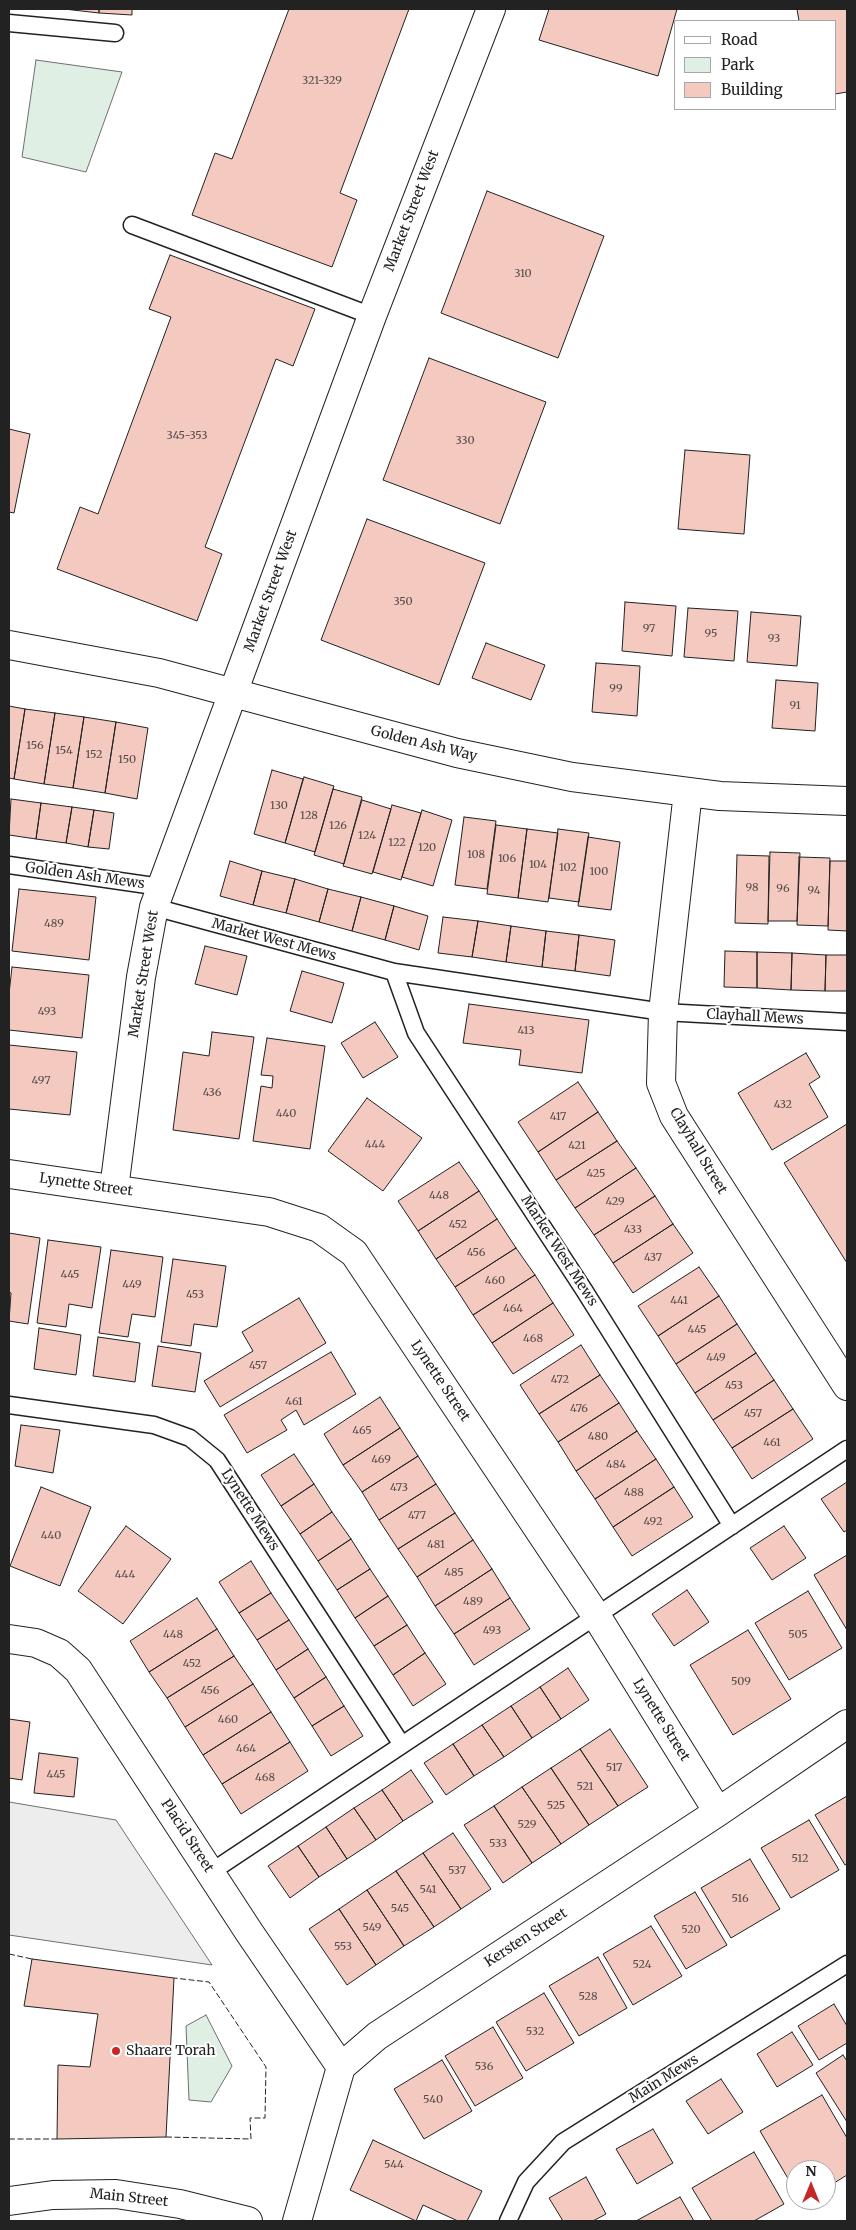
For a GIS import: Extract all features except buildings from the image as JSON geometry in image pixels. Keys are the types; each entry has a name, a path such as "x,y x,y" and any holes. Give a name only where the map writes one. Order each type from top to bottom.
{"street":[{"name":"Market Street West","path":"114,1189 141,977 157,897 372,316 491,9"},
{"name":"Golden Ash Way","path":"9,645 158,673 419,743 502,763 572,777 688,792 754,798 847,801"},
{"name":"Clayhall Street","path":"688,792 663,1012 661,1083 674,1116 847,1386"},
{"name":"Lynette Street","path":"9,1174 269,1212 319,1228 354,1253 597,1617 718,1812"},
{"name":"Placid Street","path":"9,1639 36,1643 59,1653 78,1670 249,1932 341,2066"},
{"name":"Kersten Street","path":"341,2066 377,2036 718,1812 847,1724"},
{"path":"297,2221 341,2066"},
{"name":"Main Street","path":"9,2201 53,2195 116,2194 180,2204 248,2221"}],"lane":[{"path":"9,26 115,34"},
{"path":"132,225 372,316"},
{"name":"Golden Ash Mews","path":"9,865 157,897"},
{"name":"Market West Mews","path":"157,897 394,972 663,1012"},
{"name":"Market West Mews","path":"394,972 416,1033 584,1290 732,1526"},
{"name":"Clayhall Mews","path":"663,1012 847,1022"},
{"name":"Lynette Mews","path":"9,1405 154,1425 190,1438 217,1460 402,1745"},
{"path":"211,1872 847,1450"},
{"name":"Main Mews","path":"508,2221 526,2182 563,2142 847,1964"}],"green space":[{"path":"36,60 122,72 86,172 22,157"},
{"path":"206,2015 232,2066 211,2102 189,2100 186,2026"}],"shaded area":[{"path":"9,1802 116,1820 212,1965 9,1935"}],"fence":[{"path":"9,1954 32,1959"},
{"path":"166,2137 251,2139 250,2118 265,2118 266,2067 209,1982 174,1978"},
{"path":"9,2139 57,2139"}],"place":[{"name":"Shaare Torah","path":"116,2051"}]}
